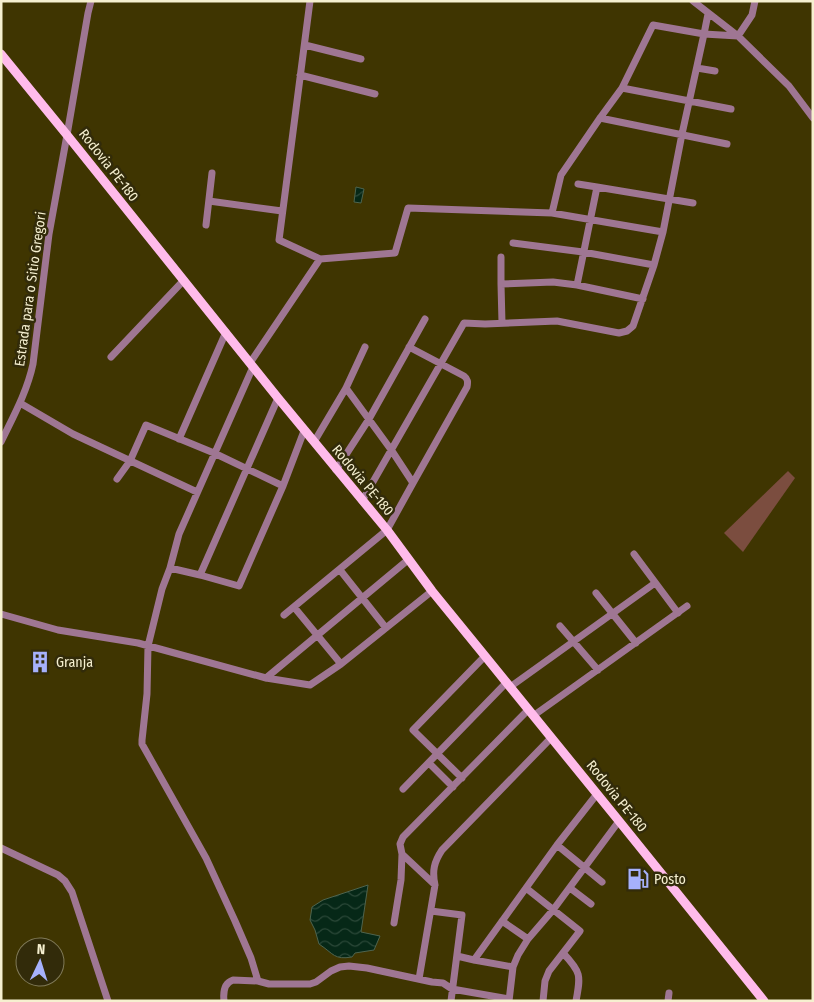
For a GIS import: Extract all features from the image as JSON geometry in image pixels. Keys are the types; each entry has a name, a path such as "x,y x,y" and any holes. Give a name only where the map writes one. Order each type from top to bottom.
{"main road":[{"name":"Rodovia PE-180","path":"1,54 304,431 387,530 432,591 764,1001"}],"street":[{"name":"Estrada para o Sitio Gregori","path":"1,442 29,382 33,364 49,234 91,1"},
{"path":"310,1 279,240 320,259 395,253 408,208 552,212 664,232"},
{"path":"693,1 738,36 789,86 813,118"},
{"path":"738,36 752,15 754,1"},
{"path":"362,501 464,323 557,321 619,333 628,331 633,326 664,232 682,134 708,14"},
{"path":"552,212 561,175 622,88 653,25 704,34 738,36"},
{"path":"305,45 361,59"},
{"path":"697,68 715,71"},
{"path":"300,76 374,94"},
{"path":"622,88 731,109"},
{"path":"600,118 728,144"},
{"path":"206,225 212,173"},
{"path":"578,184 693,203"},
{"path":"576,285 597,187"},
{"path":"209,201 282,211"},
{"path":"513,243 583,252 654,265"},
{"path":"501,258 502,323"},
{"path":"258,981 244,943 206,858 142,744 148,671 148,646 162,589 179,534 251,365 320,259"},
{"path":"111,357 184,280"},
{"path":"501,284 553,282 643,299"},
{"path":"336,470 368,419 425,319"},
{"path":"179,439 226,332"},
{"path":"284,615 387,530 468,387 466,378 410,346"},
{"path":"314,442 346,388 365,347"},
{"path":"346,388 413,483"},
{"path":"200,575 278,398"},
{"path":"20,403 73,434 197,492"},
{"path":"117,479 130,461 146,425 214,453 283,486"},
{"path":"170,568 239,586 283,486 304,431"},
{"path":"634,554 678,613"},
{"path":"266,678 409,559"},
{"path":"340,570 386,628"},
{"path":"403,789 508,685 573,642 655,583"},
{"path":"1,614 58,630 148,646 266,678 310,685 341,664 432,591"},
{"path":"596,593 636,643"},
{"path":"394,923 401,880 402,854 400,844 405,834 530,713 598,670 688,606"},
{"path":"294,607 341,664"},
{"path":"560,626 598,670"},
{"path":"462,778 413,730 485,656"},
{"path":"419,978 435,885 436,858 551,738"},
{"path":"429,763 453,787"},
{"path":"474,960 557,845 597,794"},
{"path":"224,1001 224,988 229,981 258,981 269,984 310,984 340,967 349,966 444,983 452,989 509,1000 513,967 518,955 619,821"},
{"path":"557,845 602,882"},
{"path":"1,848 54,873 68,884 108,1001"},
{"path":"402,854 435,885"},
{"path":"526,888 580,931 549,971 545,981 543,1001"},
{"path":"570,888 591,904"},
{"path":"431,911 462,915 451,1001"},
{"path":"502,921 528,940"},
{"path":"563,952 573,963 579,976 580,983 576,1001"},
{"path":"457,956 513,967"}],"shaded area":[{"path":"788,471 795,478 743,552 724,533"}],"water":[{"path":"356,187 364,189 361,203 354,202"},
{"path":"368,885 361,932 380,936 374,950 355,953 352,957 338,957 319,944 310,920 312,907 323,900"}],"place":[{"name":"Granja","path":"40,662"},
{"name":"Posto","path":"638,879"}]}
